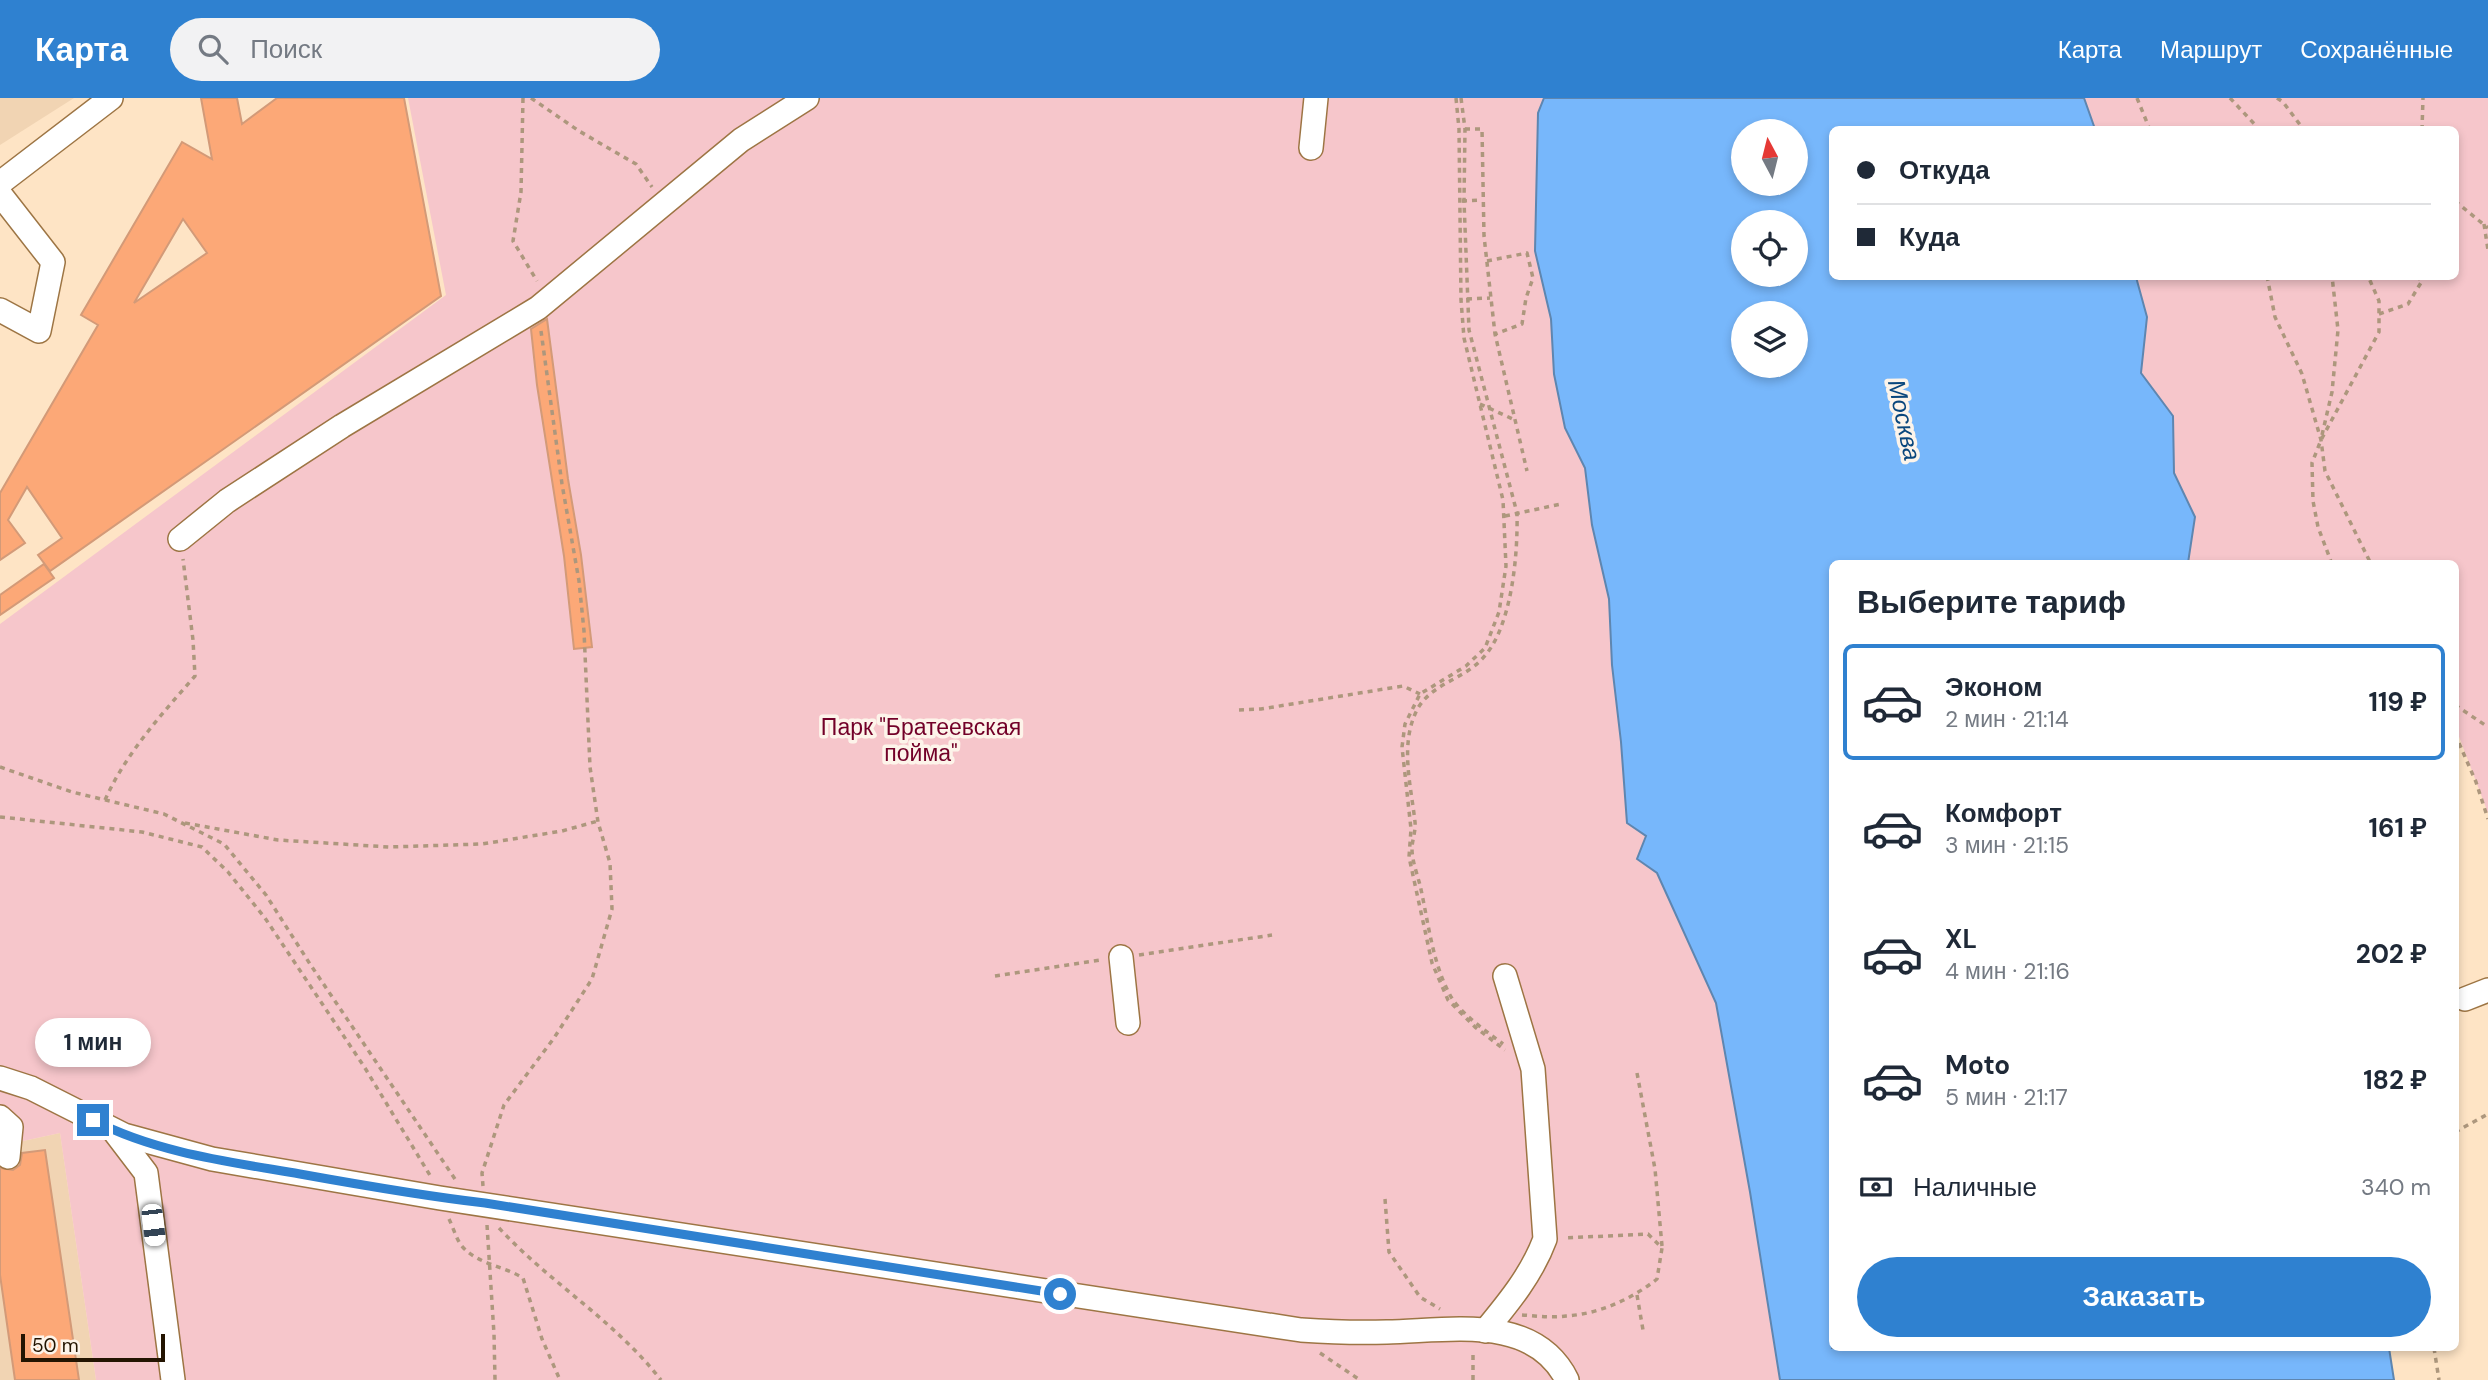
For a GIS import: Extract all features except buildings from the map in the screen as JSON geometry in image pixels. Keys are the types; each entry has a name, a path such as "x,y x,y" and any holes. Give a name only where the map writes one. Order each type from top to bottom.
{"lane":[{"path":"0,183 111,98"},
{"path":"180,539 227,501 342,426 538,308 741,140 807,98"},
{"path":"1311,148 1315,98"},
{"path":"0,194 53,262 39,331 0,310"},
{"path":"1121,957 1128,1023"},
{"path":"1491,1323 1520,1287 1539,1257 1545,1238 1532,1066 1505,976"},
{"path":"2465,999 2488,990"},
{"path":"0,1078 31,1088 114,1131 212,1159 440,1198 1301,1330 1349,1333 1491,1323 1546,1350 1567,1380"},
{"path":"0,1117 11,1127 8,1157"},
{"path":"114,1131 146,1173 173,1380"}],"path":[{"path":"495,1380 490,1263 482,1173 504,1105 554,1038 592,979 612,909 610,863 598,821 590,767 584,631 538,308 537,281 513,241 521,192 523,98"},
{"path":"531,98 579,131 636,164 664,203"},
{"path":"1459,98 1462,129 1461,300 1464,338 1505,516 1504,589 1499,612 1485,648 1466,666 1420,694 1405,724 1402,747 1411,829 1409,857 1432,963 1448,1000 1475,1027 1506,1051"},
{"path":"2137,98 2148,126"},
{"path":"2230,98 2256,126"},
{"path":"2277,98 2301,126"},
{"path":"2422,126 2423,98"},
{"path":"1462,129 1482,129 1483,200 1495,334 1527,471"},
{"path":"1462,201 1483,200"},
{"path":"1462,201 1467,299 1474,353 1517,513 1518,544 1512,589 1493,646 1481,661 1427,695 1411,725 1407,747 1415,827 1412,850 1437,959 1449,995 1479,1026 1532,1066"},
{"path":"2459,204 2486,226 2488,250"},
{"path":"1487,261 1527,253 1533,278 1526,298 1522,324 1495,334"},
{"path":"2268,280 2275,317 2302,374 2321,440 2325,471 2369,560"},
{"path":"2321,440 2332,392 2338,330 2332,280"},
{"path":"2330,560 2318,527 2313,501 2312,463 2321,440 2379,332 2379,301 2370,280"},
{"path":"2379,314 2407,304 2421,280"},
{"path":"1461,300 1491,298"},
{"path":"1480,404 1515,421"},
{"path":"1505,516 1561,504"},
{"path":"104,800 113,781 149,730 195,676 180,539"},
{"path":"1239,710 1261,709 1403,686 1420,694"},
{"path":"2459,708 2488,727"},
{"path":"2459,743 2488,819"},
{"path":"0,767 72,792 164,814 224,844 266,895 460,1186 485,1203 494,1223 513,1244 606,1323 660,1380"},
{"path":"0,817 142,832 202,847 228,872 265,918 365,1068 429,1172 461,1245 475,1258 523,1278 541,1339 560,1380"},
{"path":"179,822 278,840 389,847 482,844 562,831 598,821"},
{"path":"1491,1323 1568,1317 1637,1295 1657,1279 1662,1248 1655,1169 1637,1073"},
{"path":"2459,1130 2488,1114"},
{"path":"1385,1199 1389,1252 1420,1297 1444,1311"},
{"path":"1545,1238 1648,1234 1662,1248"},
{"path":"1637,1295 1643,1330"},
{"path":"1301,1330 1300,1339 1304,1343 1360,1380"},
{"path":"2434,1351 2439,1380"}],"shaded area":[{"path":"0,98 74,98 0,145"},
{"path":"60,1133 96,1380 0,1380 0,1146"}],"green space":[{"name":"Парк \"Братеевская пойма\"","path":"408,98 1544,98 1538,113 1535,251 1551,319 1554,374 1565,428 1585,468 1592,525 1609,599 1612,665 1621,742 1646,836 1638,859 1657,873 1716,1003 1780,1380 96,1380 60,1133 0,1146 0,624 446,295"},
{"path":"2084,98 2488,98 2488,813 2459,737 2459,560 2188,560 2194,517 2174,473 2173,416 2141,373 2147,317 2137,280 2459,280 2459,126 2094,126"}],"water":[{"name":"Москва","path":"1544,98 2084,98 2094,126 1829,126 1829,280 2137,280 2147,317 2141,373 2173,416 2174,473 2195,517 2188,560 1829,560 1829,1351 2389,1351 2394,1380 1780,1380 1716,1003 1657,873 1637,859 1646,836 1627,823 1612,665 1609,599 1592,525 1585,468 1565,428 1554,374 1551,319 1535,251 1538,113"}],"route":[{"path":"93,1120 124,1135 212,1159 440,1198 1060,1294"}]}
